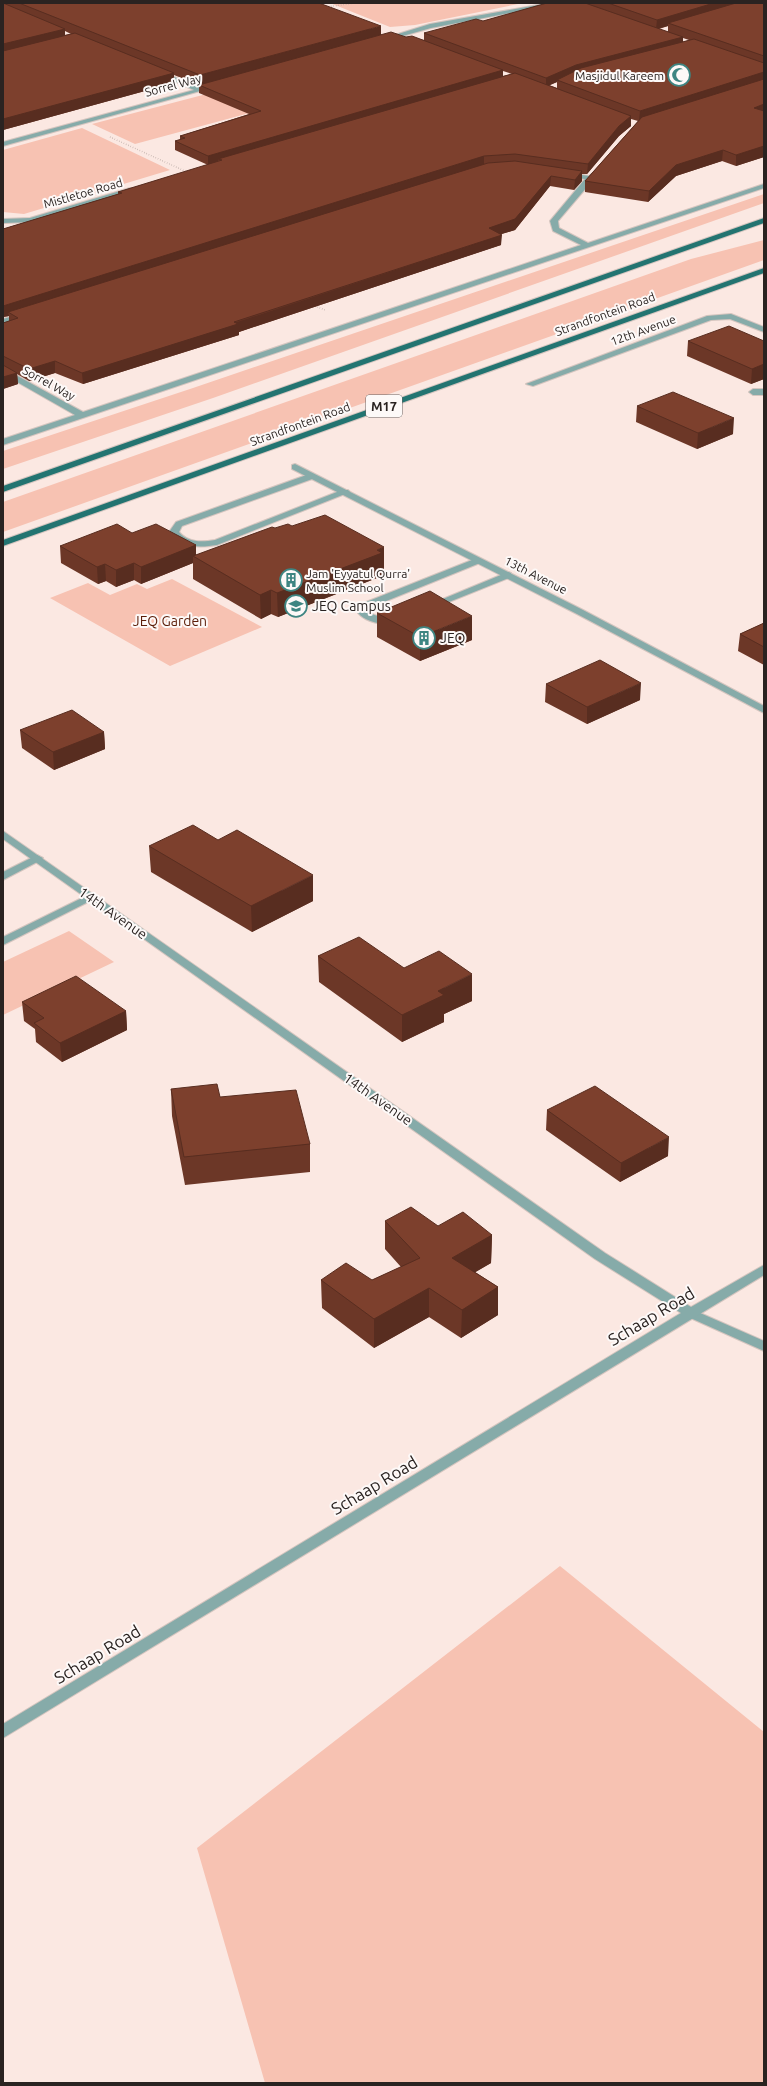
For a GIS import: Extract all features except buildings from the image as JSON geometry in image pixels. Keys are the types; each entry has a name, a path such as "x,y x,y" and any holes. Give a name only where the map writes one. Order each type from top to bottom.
{"main road":[{"path":"3,489 764,220"},
{"name":"Strandfontein Road","path":"3,543 764,270"}],"street":[{"path":"379,41 453,22 560,3"},
{"path":"385,30 413,41"},
{"path":"150,69 200,90"},
{"name":"Sorrel Way","path":"3,144 223,84"},
{"path":"586,245 556,229 554,221 601,166"},
{"path":"554,173 590,178"},
{"path":"3,442 764,186"},
{"name":"Mistletoe Road","path":"3,221 30,220 144,187"},
{"path":"3,322 34,312"},
{"name":"12th Avenue","path":"530,384 710,318 731,316 764,330"},
{"name":"Sorrel Way","path":"3,371 83,416"},
{"path":"752,392 764,392"},
{"name":"13th Avenue","path":"295,467 477,561 508,575 764,710"},
{"path":"312,476 179,524 174,532 190,543 203,544 217,542 345,492"},
{"path":"399,619 380,621 370,618 363,613 364,606 477,561"},
{"path":"421,610 508,575"},
{"name":"14th Avenue","path":"3,834 90,897 600,1256 691,1313 764,1346"},
{"path":"3,877 37,858"},
{"path":"3,942 90,897"},
{"name":"Schaap Road","path":"3,1732 764,1269"}],"path":[{"path":"323,7 355,3"},
{"path":"78,123 190,173"},
{"path":"310,303 353,324"}],"green space":[{"path":"330,3 523,3 415,25 390,27"},
{"path":"218,91 261,110 135,144 92,124"},
{"path":"82,128 170,170 24,214 3,212 3,150"},
{"path":"764,194 764,203 213,398 3,469 3,451"},
{"path":"764,240 764,260 3,532 3,502 691,259"},
{"name":"JEQ Garden","path":"172,579 262,627 170,666 50,598 88,583 110,595 137,584 147,589"},
{"path":"69,931 114,962 3,1015 3,962"},
{"path":"560,1566 764,1732 764,2083 265,2083 197,1848"}],"place":[{"name":"Masjidul Kareem","path":"679,75"},
{"name":"Jam 'Eyyatul Qurra' Muslim School","path":"291,580"},
{"name":"JEQ Campus","path":"296,606"},
{"name":"JEQ","path":"424,638"}]}
